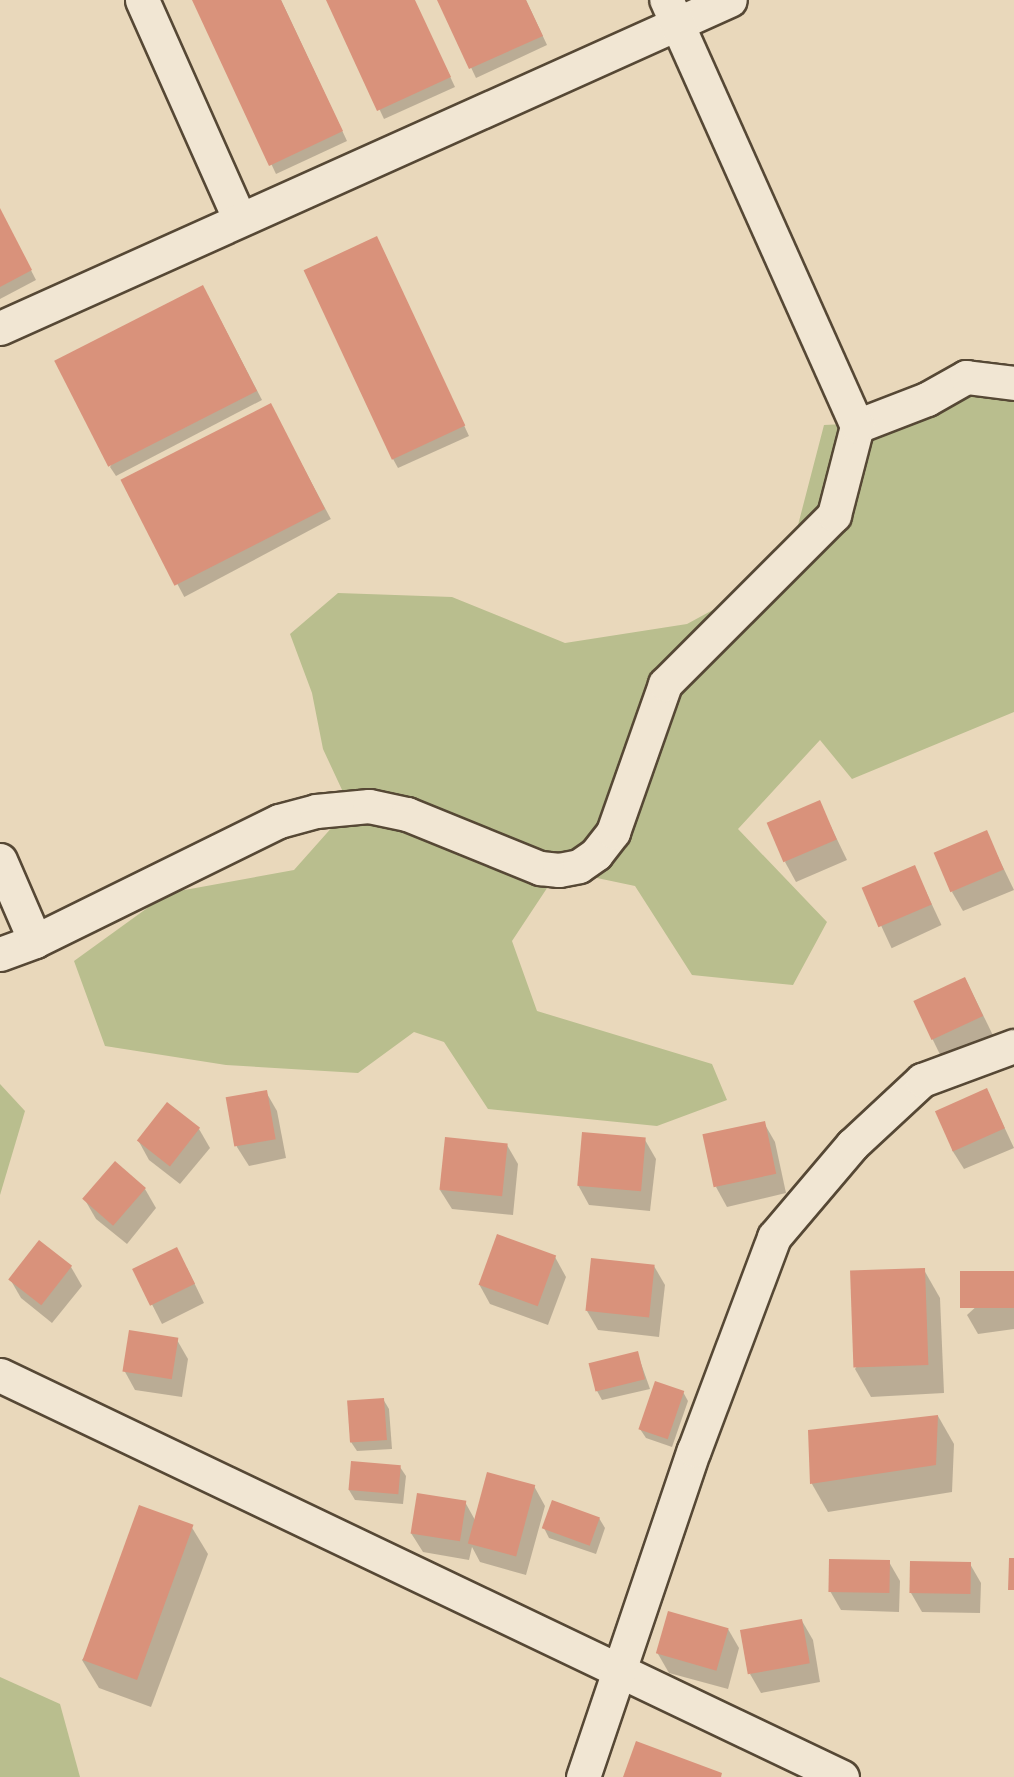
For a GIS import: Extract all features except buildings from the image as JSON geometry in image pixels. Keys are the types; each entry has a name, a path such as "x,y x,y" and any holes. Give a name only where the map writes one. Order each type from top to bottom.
{"street":[{"path":"142,0 239,218"},
{"path":"0,328 239,218 672,12 730,0"},
{"path":"0,954 35,941 279,820 350,807 407,814 540,868 559,870 579,866 596,854 613,832 665,684 834,515 857,426 672,12"},
{"path":"857,426 927,399 966,377 1014,383"},
{"path":"0,860 35,941"},
{"path":"583,1777 694,1450 774,1237 852,1144 922,1080 1014,1046"},
{"path":"0,1375 842,1777"}],"green space":[{"path":"976,394 1014,397 1014,712 852,779 820,740 738,829 827,922 793,985 692,975 635,886 559,870 512,941 537,1011 712,1064 727,1100 657,1126 488,1109 444,1042 414,1032 358,1073 226,1065 105,1046 74,961 168,893 294,870 350,807 323,749 312,693 290,634 338,593 452,597 565,643 687,624 768,580 797,529 824,425 911,421"},
{"path":"0,1084 25,1111 0,1195"},
{"path":"0,1677 60,1704 80,1777 0,1777"}]}
